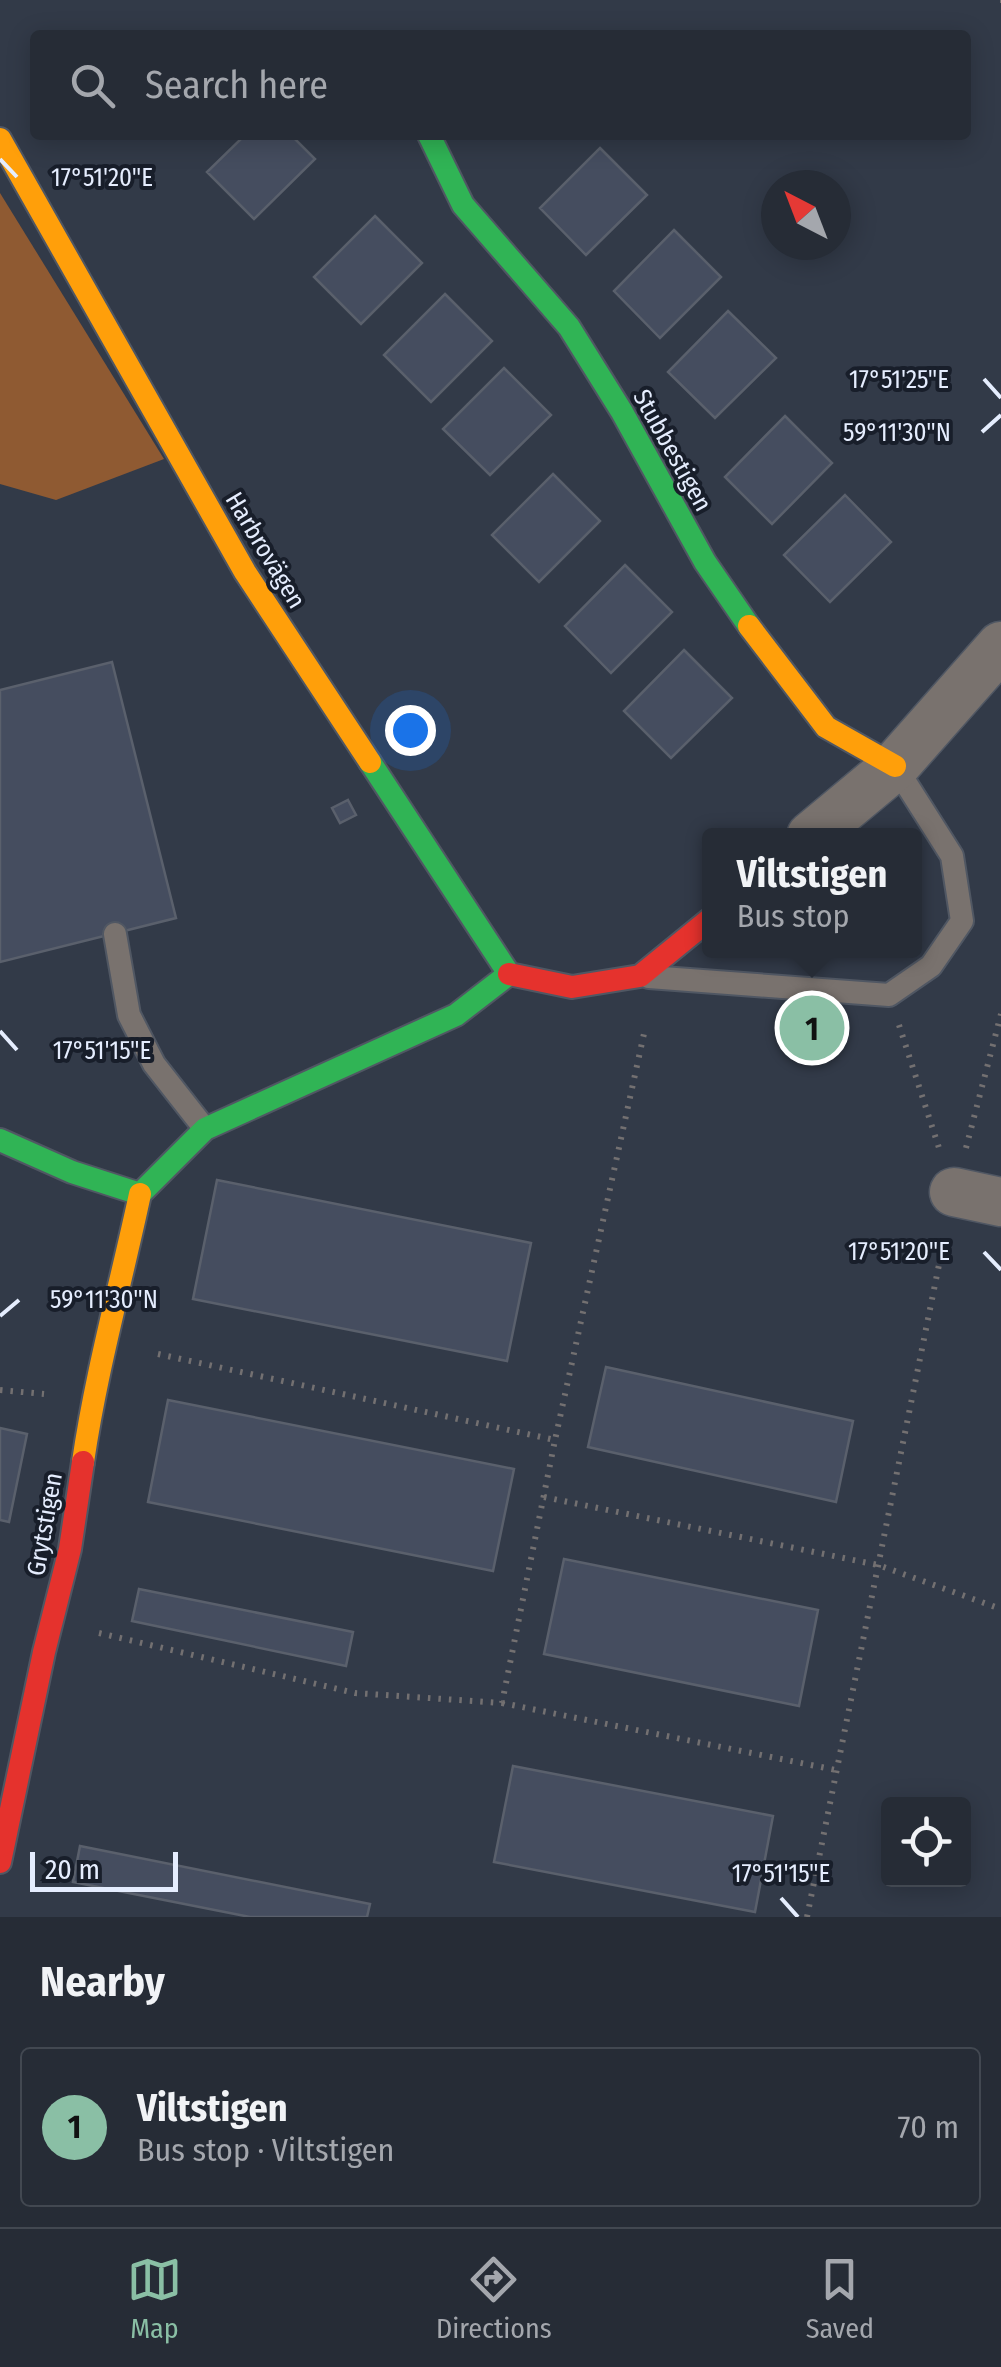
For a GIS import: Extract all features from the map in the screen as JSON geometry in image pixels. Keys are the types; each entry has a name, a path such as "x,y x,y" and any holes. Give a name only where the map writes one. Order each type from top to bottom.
{"street":[{"name":"Harbrovägen","path":"0,139 245,572 510,974"},
{"name":"Stubbestigen","path":"430,140 463,205 568,326 622,412 705,562 775,664 826,727 895,766"},
{"path":"821,828 895,766 1001,646"},
{"path":"0,1140 72,1172 140,1194 205,1129 456,1015 510,974 572,987 640,976 702,926"},
{"path":"954,1192 1001,1202"},
{"name":"Grytstigen","path":"0,1862 70,1550 92,1397 108,1343 140,1194"}],"lane":[{"path":"640,976 889,995 931,966 962,921 952,856 895,766"},
{"path":"115,934 129,1014 154,1064 205,1129"}],"path":[{"path":"502,1703 647,1020 640,976"},
{"path":"889,995 954,1192"},
{"path":"806,1917 954,1192 1001,1014"},
{"path":"108,1343 556,1440"},
{"path":"544,1497 878,1565 1001,1609"},
{"path":"53,1622 356,1693 502,1703 836,1770"}],"shaded area":[{"path":"0,193 164,459 56,500 0,484"}],"building":[{"path":"240,140 296,140 315,159 254,219 207,172"},
{"path":"600,148 647,195 586,255 540,208"},
{"path":"375,216 422,263 361,324 314,277"},
{"path":"674,230 721,277 660,338 614,291"},
{"path":"445,294 492,341 431,402 384,355"},
{"path":"728,311 776,358 715,418 668,372"},
{"path":"504,368 551,415 490,475 443,429"},
{"path":"785,416 832,463 772,524 725,477"},
{"path":"553,474 600,521 539,582 492,535"},
{"path":"845,495 891,542 830,602 784,555"},
{"path":"625,565 672,612 611,673 565,626"},
{"path":"684,650 732,698 671,758 624,711"},
{"path":"112,662 176,918 0,962 0,690"},
{"path":"348,800 356,815 340,823 332,808"},
{"path":"217,1180 531,1243 507,1361 193,1299"},
{"path":"606,1367 853,1421 836,1502 588,1447"},
{"path":"168,1400 514,1469 493,1571 148,1502"},
{"path":"0,1428 27,1434 9,1522 0,1520"},
{"path":"564,1559 818,1610 799,1706 544,1654"},
{"path":"139,1589 353,1632 346,1666 132,1621"},
{"path":"513,1766 773,1816 755,1912 494,1862"},
{"path":"80,1846 370,1904 367,1917 250,1917 73,1882"}],"traffic: fast":[{"path":"431,140 463,205 569,327 622,412 705,562 749,626"},
{"path":"370,762 509,974"},
{"path":"0,1140 72,1172 140,1194 205,1129 456,1015 509,974"}],"traffic: slow":[{"path":"0,139 245,572 370,762"},
{"path":"749,626 826,727 895,766"},
{"path":"83,1462 140,1194"}],"traffic: jam":[{"path":"509,974 572,987 640,976 702,926"},
{"path":"0,1862 70,1549 83,1462"}],"place":[{"name":"Viltstigen","path":"812,1028"}]}
